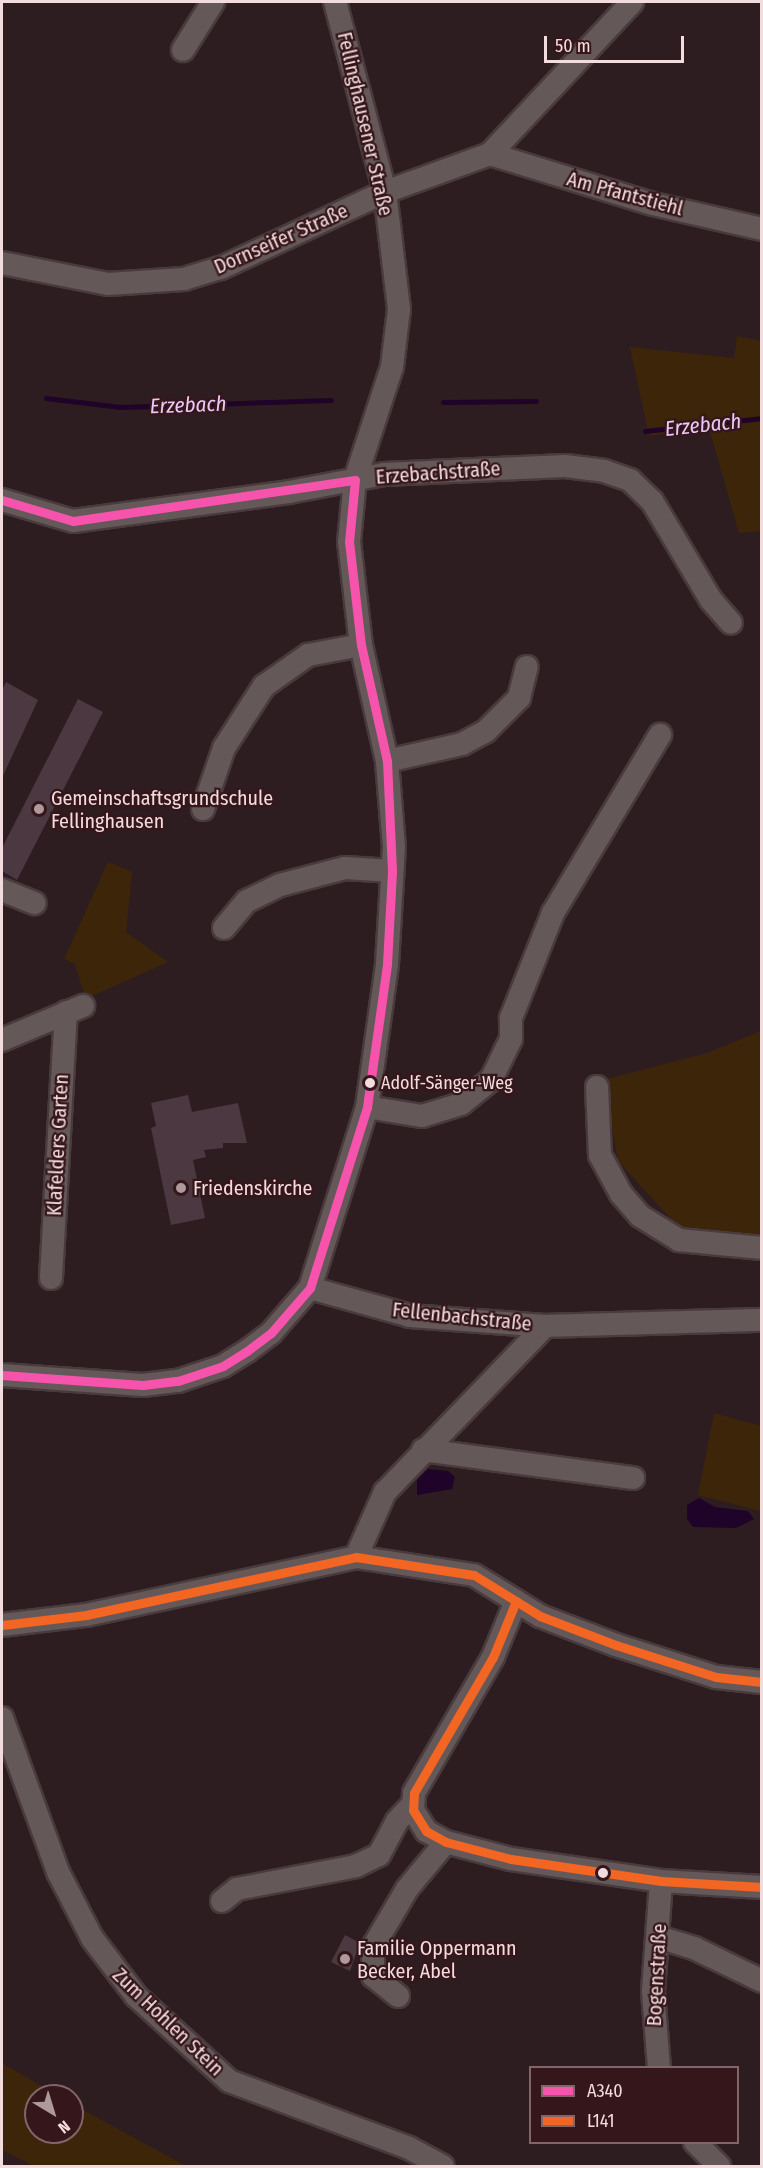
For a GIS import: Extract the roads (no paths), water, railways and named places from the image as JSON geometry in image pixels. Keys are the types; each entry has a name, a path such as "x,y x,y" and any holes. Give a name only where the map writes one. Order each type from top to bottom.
{"street":[{"path":"183,50 213,2"},
{"name":"Fellinghausener Straße","path":"2,1375 143,1385 178,1381 223,1366 247,1351 271,1333 310,1288 367,1107 387,964 392,871 387,761 361,645 350,542 355,480 392,367 398,335 385,192 335,2"},
{"name":"Dornseifer Straße","path":"2,263 108,284 184,279 221,268 385,192 490,154 632,2"},
{"name":"Am Pfantstiehl","path":"490,154 653,204 762,229"},
{"name":"Erzebachstraße","path":"2,500 73,521 384,474 565,466 618,474 652,501 711,600 731,623"},
{"path":"203,809 224,748 264,686 308,655 361,645"},
{"path":"387,761 462,744 486,731 519,698 527,667"},
{"path":"367,1107 422,1116 434,1114 460,1104 491,1080 511,1040 511,1018 553,913 660,735"},
{"path":"224,928 247,901 280,885 345,868 392,871"},
{"path":"2,890 34,903"},
{"name":"Klafelders Garten","path":"2,1040 74,1009 51,1278"},
{"path":"597,1087 600,1155 621,1194 640,1216 679,1240 762,1248"},
{"name":"Fellenbachstraße","path":"310,1288 410,1316 545,1326 762,1320"},
{"name":"Fellenbachstraße","path":"356,1557 385,1492 545,1326"},
{"path":"423,1450 633,1478"},
{"path":"2,1625 86,1615 356,1557 474,1575 540,1616 616,1646 716,1677 762,1682"},
{"path":"222,1901 237,1889 356,1866 379,1854 397,1821 412,1805 414,1793 493,1657 516,1601"},
{"name":"Zum Hohlen Stein","path":"2,1718 58,1872 92,1938 136,1996 228,2081 398,2144 443,2166"},
{"path":"412,1805 426,1830 447,1842 512,1859 661,1881 762,1887"},
{"path":"398,1996 373,1976 373,1947 407,1889 447,1842"},
{"name":"Bogenstraße","path":"659,2066 652,2027 661,1881"},
{"path":"658,1937 694,1948 762,1980"},
{"path":"697,2144 719,2166"}],"waterway":[{"name":"Erzebach","path":"46,398 120,407 331,400"},
{"name":"Erzebach","path":"443,402 536,401"},
{"name":"Erzebach","path":"645,431 762,418"}],"place":[{"name":"Gemeinschaftsgrundschule Fellinghausen","path":"39,809"},
{"name":"Adolf-Sänger-Weg","path":"370,1083"},
{"name":"Friedenskirche","path":"181,1188"},
{"name":"Familie Oppermann Becker, Abel","path":"345,1959"}]}
